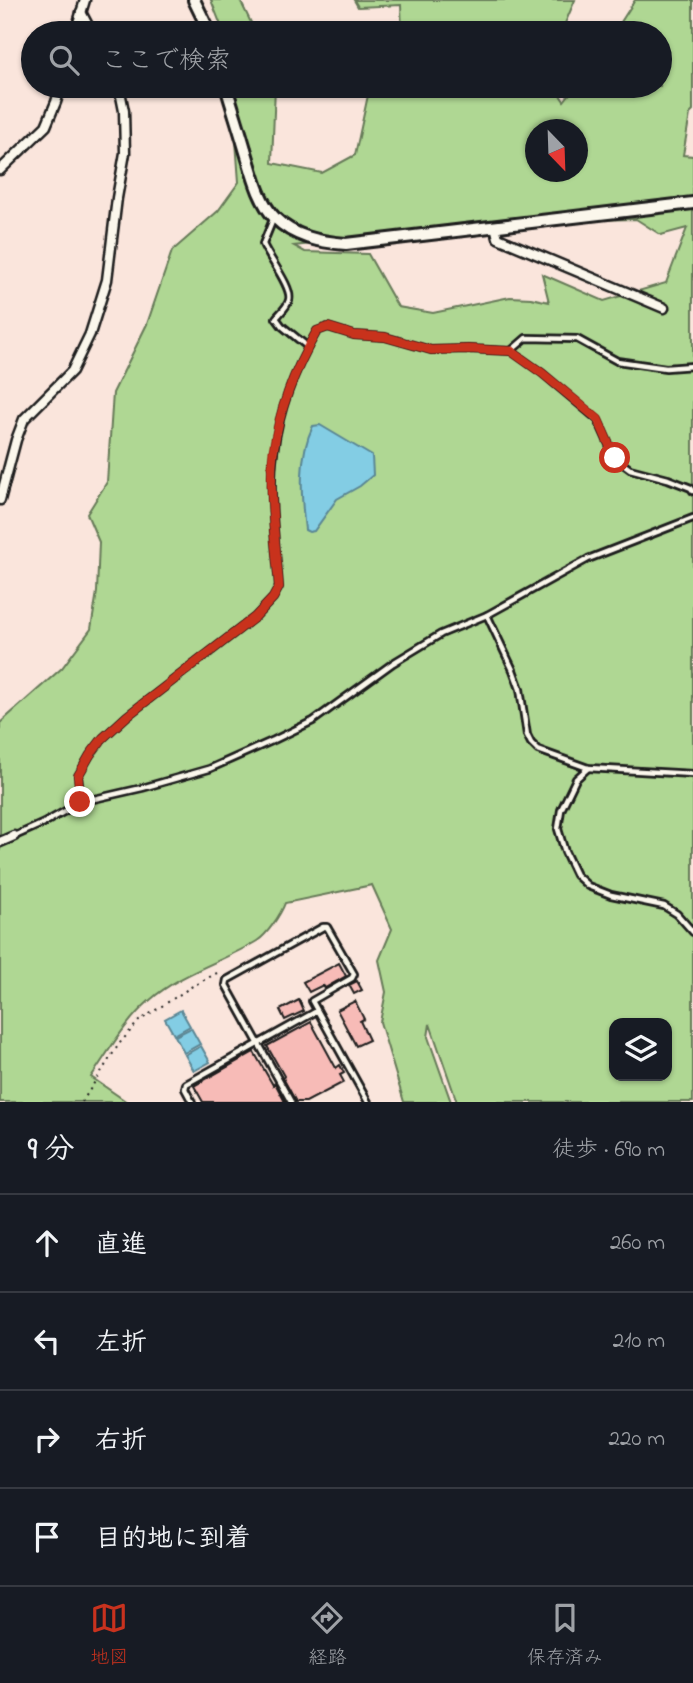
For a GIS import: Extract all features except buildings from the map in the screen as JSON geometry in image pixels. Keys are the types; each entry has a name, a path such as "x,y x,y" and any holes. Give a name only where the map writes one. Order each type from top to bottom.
{"main road":[{"path":"194,0 204,21"},
{"path":"230,98 257,190 274,217 301,236 325,243 346,244 693,202"}],"street":[{"path":"78,21 85,0"},
{"path":"81,12 86,21"},
{"path":"0,170 46,126 57,98"},
{"path":"0,500 24,419 72,371 90,334 107,279 125,153 121,98"},
{"path":"495,226 498,239 664,308"},
{"path":"0,842 14,836"}],"lane":[{"path":"274,217 263,244 289,291 289,300 276,318 308,346"},
{"path":"80,802 78,776 103,738 127,716 255,617 273,598 279,587 272,493 273,453 282,408 317,331 328,327 354,335 385,337 431,350 511,351 598,419 615,458 630,469 668,479 693,491"},
{"path":"511,351 526,338 577,339 617,361 666,368 693,366"},
{"path":"14,836 44,823 80,802 209,769 274,740 313,720 393,663 442,634 487,615 588,559 693,517"},
{"path":"487,615 520,689 527,735 538,750 588,768 693,774"},
{"path":"588,768 576,779 561,810 558,829 576,875 588,886 611,895 664,906 677,914 693,932"},
{"path":"291,1102 226,985 228,980 327,927 354,974 352,978 312,1001 368,1102"},
{"path":"192,1102 185,1089 186,1084 317,1011"}],"path":[{"path":"82,1102 119,1044 139,1021 217,973"}],"green space":[{"path":"211,0 240,0 250,21 219,21"},
{"path":"354,0 575,0 566,21 402,21 401,5 358,7"},
{"path":"635,0 693,0 693,111 690,114 683,155 693,156 693,1102 457,1102 430,1024 428,1037 451,1102 404,1102 380,1022 386,992 379,960 392,929 372,885 285,903 273,924 257,941 174,983 149,1001 125,1027 91,1077 127,1102 0,1102 0,723 62,668 91,629 97,592 99,542 87,514 107,482 113,393 147,324 172,251 218,211 239,182 233,98 275,98 272,163 322,173 355,155 367,98 562,98 564,101 566,98 672,98 672,21 622,21","holes":["636,219 661,235 687,228 666,283 604,301 542,274 549,302 510,297 433,313 398,307 368,254 305,252 294,246 507,222"]}],"water":[{"path":"320,425 372,456 373,475 337,499 314,531 309,532 305,530 303,463 313,426"},
{"path":"181,1010 190,1026 174,1035 165,1019"},
{"path":"191,1028 200,1044 184,1053 175,1036"},
{"path":"201,1046 210,1062 194,1071 185,1055"}],"route":[{"path":"80,802 78,776 103,738 127,716 255,617 273,598 279,587 272,493 273,453 282,408 317,331 328,327 354,335 385,337 431,350 511,351 598,419 615,458"}]}
